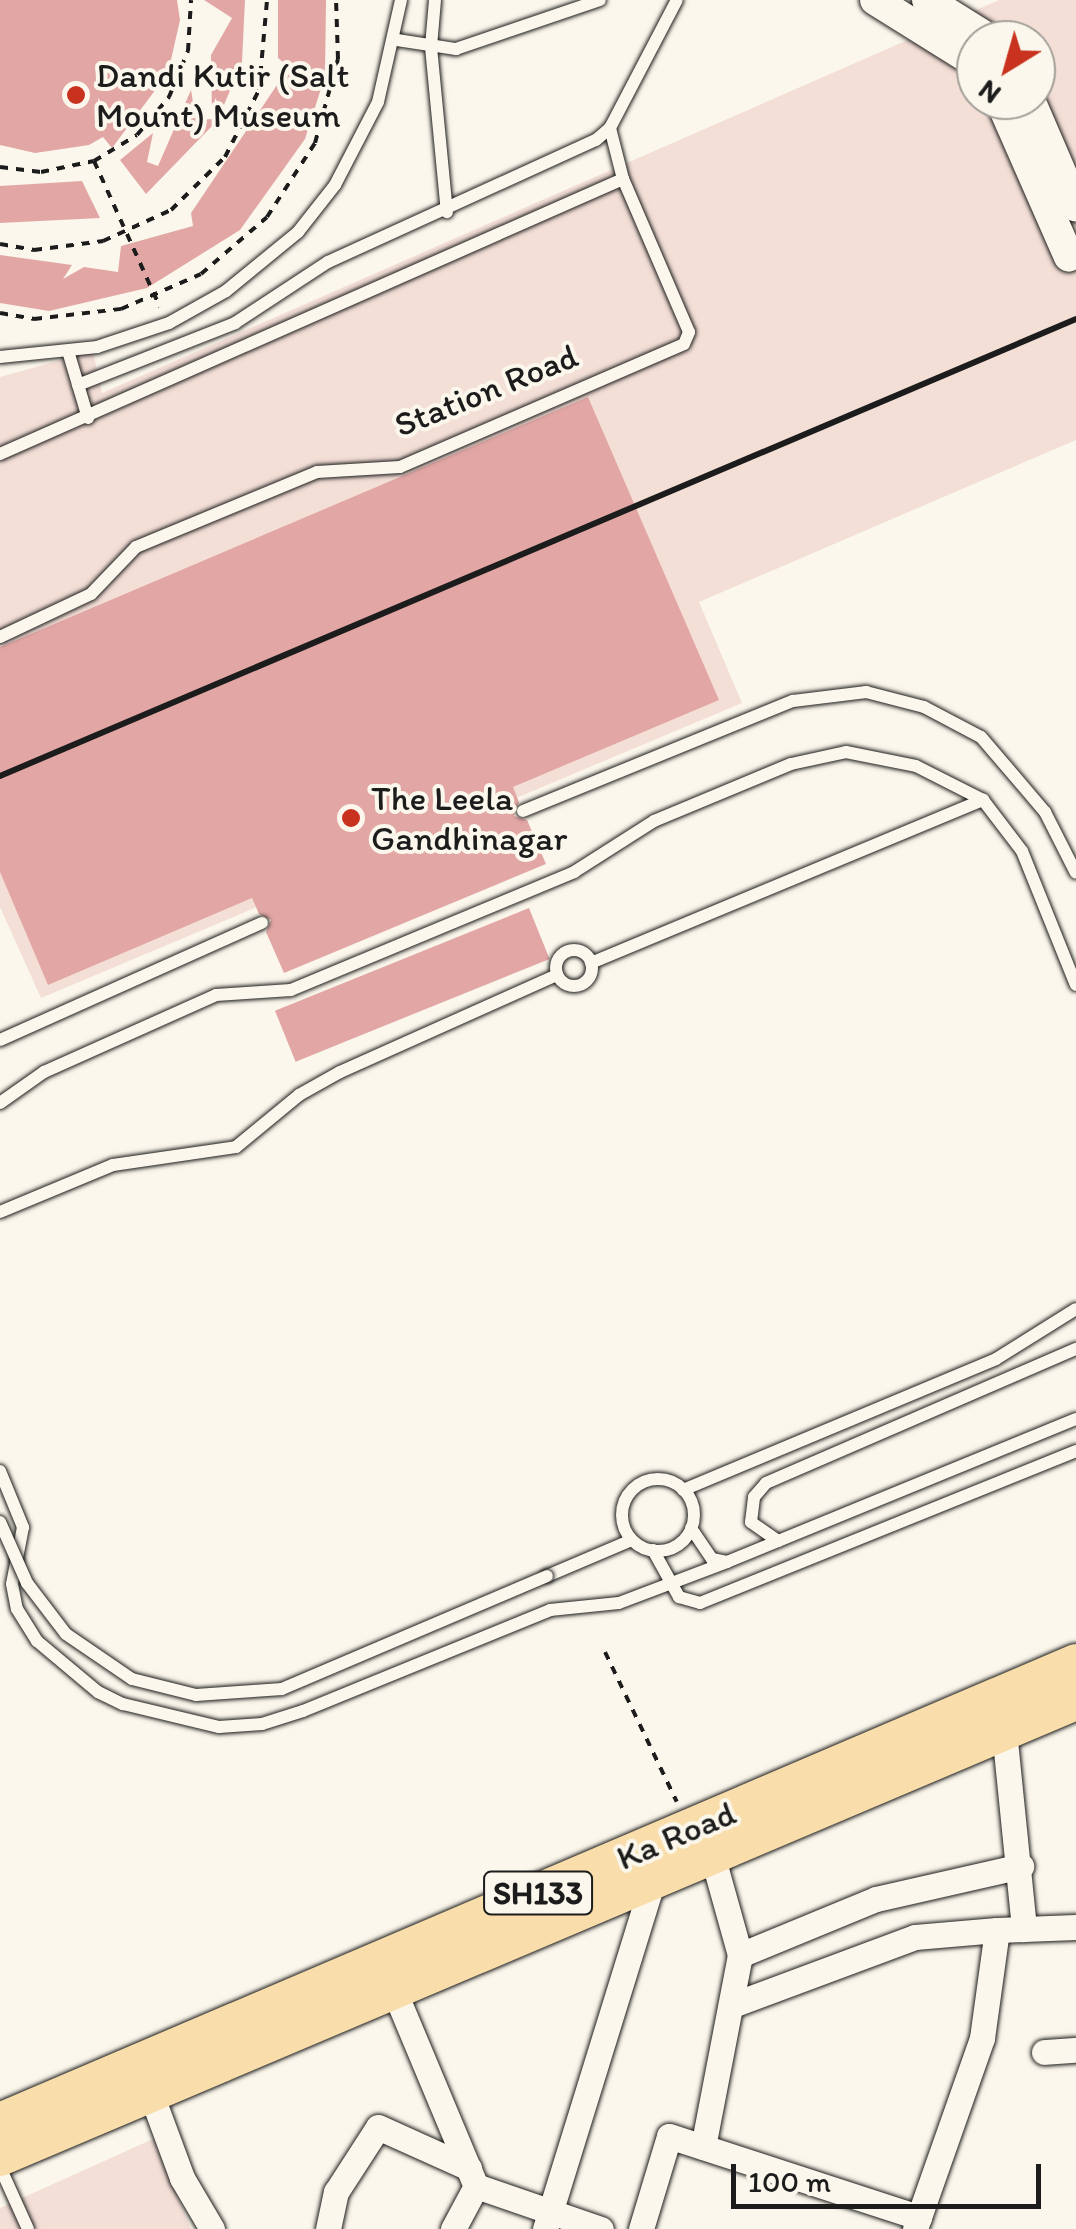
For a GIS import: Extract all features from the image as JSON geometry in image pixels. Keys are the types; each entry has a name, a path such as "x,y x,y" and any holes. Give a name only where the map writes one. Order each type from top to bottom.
{"main road":[{"name":"Ka Road","path":"0,2157 150,2094 388,1975 701,1842 1076,1663"},
{"name":"Ka Road","path":"0,2122 388,1975 653,1880 701,1842 1004,1731 1076,1700"}],"street":[{"path":"874,0 956,51"},
{"path":"927,0 959,20"},
{"path":"1009,120 1069,257"},
{"path":"1039,120 1076,207"},
{"path":"1004,1731 1021,1866 1024,1929"},
{"path":"701,1842 740,1955 735,2004 703,2147"},
{"path":"740,1955 876,1899 1021,1866"},
{"path":"548,2221 653,1880"},
{"path":"735,2004 915,1937 1076,1927"},
{"path":"641,2229 669,2136 917,2223 982,2038 997,1930"},
{"path":"388,1975 473,2177 453,2229"},
{"path":"1044,2052 1076,2050"},
{"path":"150,2094 182,2178 212,2229"},
{"path":"328,2229 336,2192 378,2126 548,2221 601,2229"}],"lane":[{"path":"0,357 68,352 168,323 204,305 298,232 359,143 397,40 401,0"},
{"path":"435,0 431,47 447,212"},
{"path":"397,40 456,48 600,0"},
{"path":"78,385 235,323 312,270 447,212 610,128 677,0"},
{"name":"Station Road","path":"0,637 77,603 136,548 317,472 400,467 684,344 689,332 623,178 610,128"},
{"path":"0,454 623,178"},
{"path":"68,352 88,418"},
{"path":"523,811 793,701 866,692 924,707 981,737 1036,799 1076,873"},
{"path":"0,1103 44,1072 216,995 290,990 574,872 654,821 790,764 868,752 916,766 983,800 1022,851 1076,985"},
{"path":"591,963 983,800"},
{"path":"0,1040 262,923"},
{"path":"557,975 556,964 568,951 579,951 591,963"},
{"path":"557,975 577,986 587,980 591,963"},
{"path":"0,1212 113,1165 236,1147 299,1095 340,1072 557,975"},
{"path":"684,1490 996,1360 1076,1309"},
{"path":"778,1541 759,1533 749,1514 760,1488 1076,1348"},
{"path":"0,1470 23,1527 12,1584 17,1609 37,1641 98,1692 174,1721 262,1724 550,1610 619,1603 671,1584 1076,1419"},
{"path":"653,1550 680,1598 700,1604 1076,1452"},
{"path":"691,1528 676,1546 653,1550 632,1540 622,1506 635,1487 656,1479 684,1490 692,1504 691,1528 712,1560 727,1562"},
{"path":"0,1522 27,1584 66,1634 132,1679 196,1695 282,1689 632,1540"},
{"path":"0,2167 28,2229"}],"path":[{"path":"0,166 41,172 94,161 137,135 169,98 188,52 191,0"},
{"path":"0,244 34,250 103,241 171,210 225,157 259,90 267,0"},
{"path":"0,313 34,319 121,309 201,274 268,217 314,143 338,59 336,0"},
{"path":"94,161 154,294"},
{"path":"605,1652 701,1842"}],"shaded area":[{"path":"999,0 1076,0 1076,440 699,602 742,703 41,998 0,907 0,377 93,351 102,393"},
{"path":"153,2139 191,2229 0,2229 0,2208"}],"building":[{"name":"Dandi Kutir (Salt Mount) Museum","path":"0,0 177,0 180,20 168,73 112,148 103,137 89,145 35,153 0,145"},
{"path":"204,0 245,0 242,62 213,131 213,125 146,194 120,160 153,133 147,162 158,166 191,90 196,120 212,119 211,55 232,18"},
{"path":"278,0 326,0 325,76 305,139 240,230 147,288 49,311 0,303 0,255 72,265 63,279 84,267 118,272 121,246 193,226 191,213 289,67 278,58"},
{"path":"82,181 100,218 0,223 0,186"},
{"path":"588,397 719,700 513,787 519,802 514,816 527,820 546,864 284,973 266,932 271,920 259,914 252,898 48,985 0,872 0,647"},
{"path":"529,908 550,959 296,1062 275,1011"}],"railway":[{"path":"0,776 1076,319"}],"place":[{"name":"Dandi Kutir (Salt Mount) Museum","path":"76,95"},
{"name":"The Leela Gandhinagar","path":"351,818"}]}
